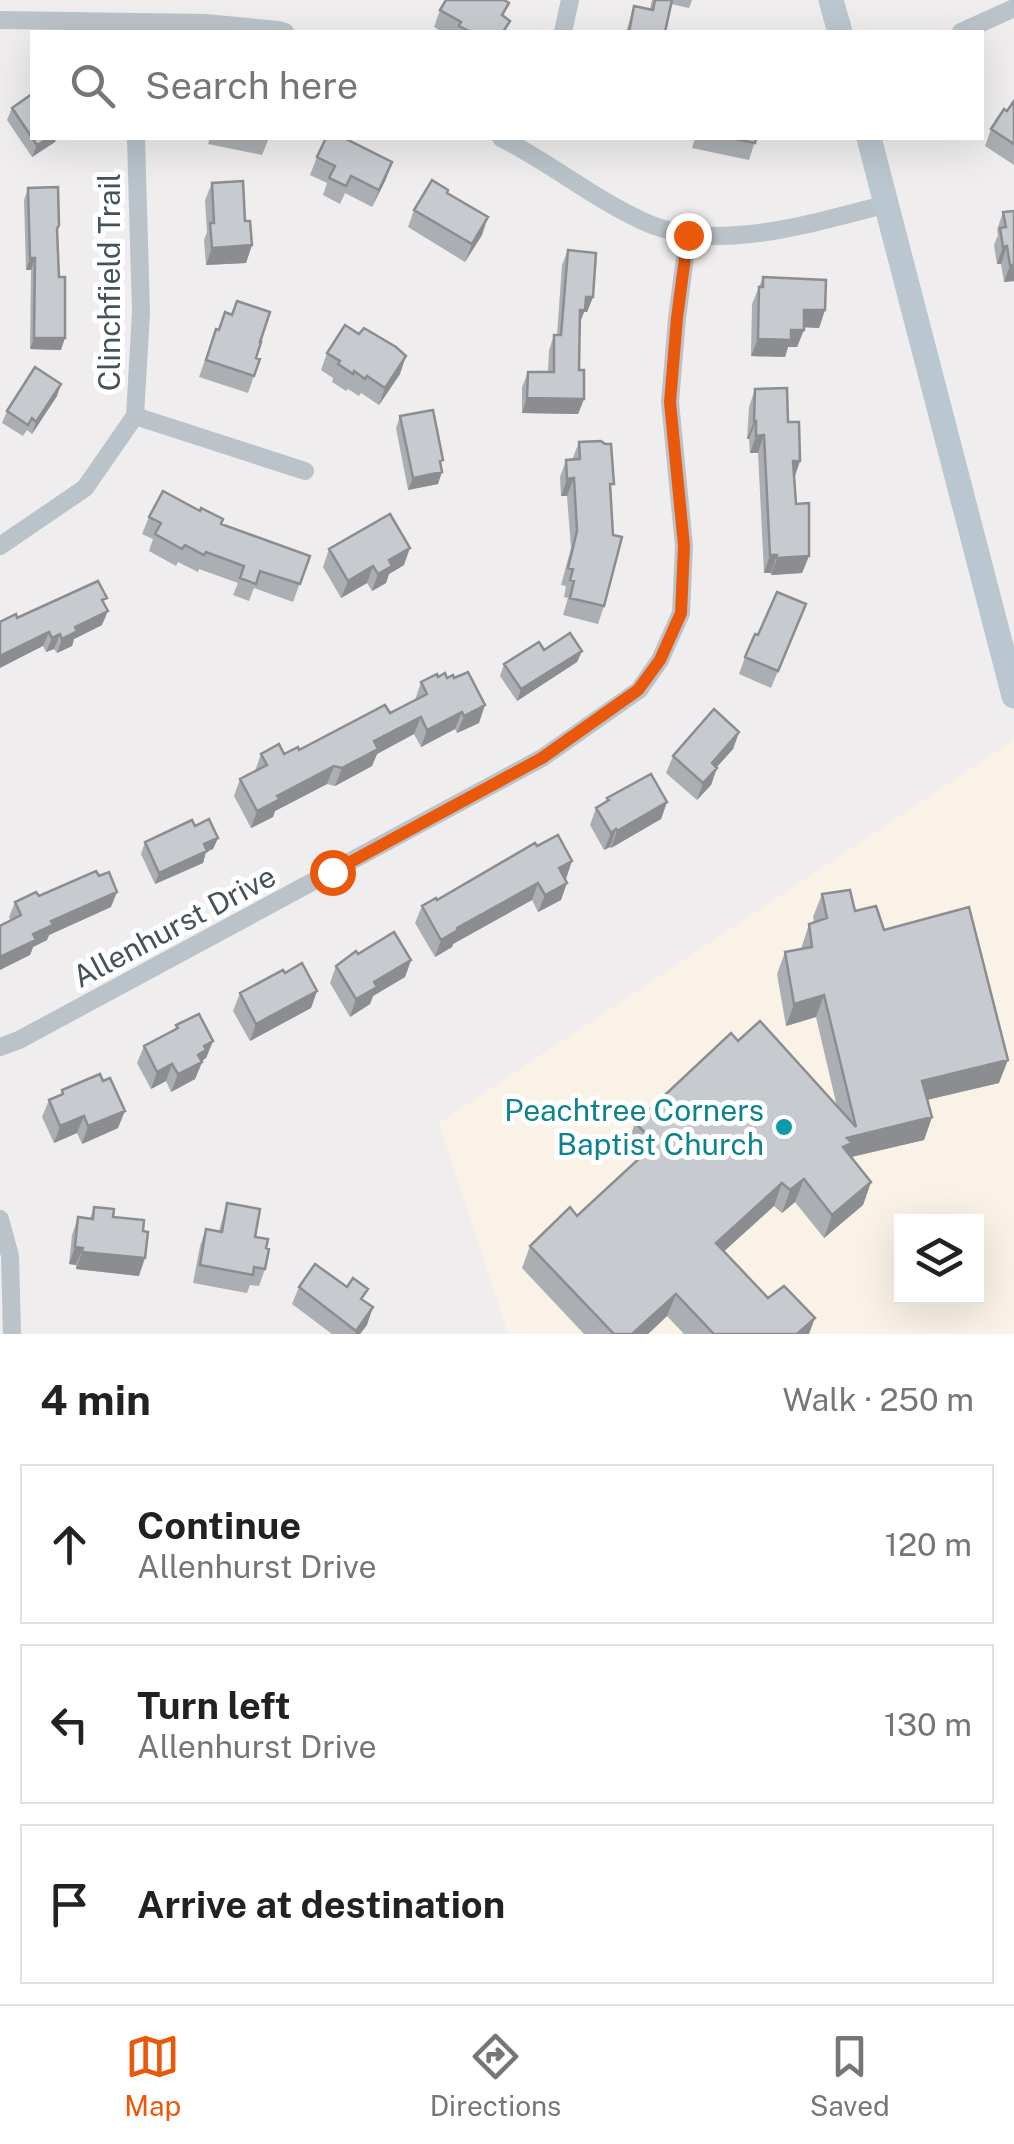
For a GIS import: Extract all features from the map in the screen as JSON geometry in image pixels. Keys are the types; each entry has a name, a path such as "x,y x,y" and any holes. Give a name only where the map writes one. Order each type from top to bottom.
{"street":[{"path":"133,27 135,0"},
{"path":"564,30 570,0"},
{"path":"830,0 839,30"},
{"path":"966,30 1014,8"},
{"path":"0,20 133,27 206,23 278,30"},
{"name":"Clinchfield Trail","path":"0,546 85,488 136,416 141,312 136,140"},
{"path":"513,140 596,196 649,224 688,235 746,236 888,204"},
{"path":"870,140 1014,696"},
{"name":"Allenhurst Drive","path":"0,1047 54,1022 542,758 638,690 660,660 681,613 684,546 670,402 688,235"},
{"path":"136,416 305,471"},
{"path":"0,1219 10,1256 12,1334"}],"shaded area":[{"path":"1014,740 1014,1334 508,1334 439,1123"}],"building":[{"path":"446,0 504,0 509,3 502,15 510,21 504,30 467,30 440,10"},
{"path":"655,0 672,0 665,30 629,30 634,6 653,10"},
{"path":"30,95 30,135 12,108"},
{"path":"1014,101 1014,144 991,129"},
{"path":"325,140 348,140 392,162 379,190 351,176 346,186 329,178 335,166 317,157"},
{"path":"432,180 488,217 472,244 414,210"},
{"path":"243,181 245,221 250,221 252,245 212,248 212,183"},
{"path":"58,187 59,277 65,277 65,338 34,338 35,258 30,258 28,188"},
{"path":"1014,211 1014,265 1010,265 1000,228 1006,227 1003,212"},
{"path":"568,250 596,253 593,297 586,297 585,310 580,310 579,370 584,370 584,399 527,398 528,372 554,372 554,335 561,335"},
{"path":"763,277 826,280 825,310 804,310 804,330 791,330 791,340 758,339 759,287 763,287"},
{"path":"237,301 270,312 254,376 206,360 216,329 219,330 225,312 232,315"},
{"path":"345,325 359,334 364,328 406,356 385,388 367,376 365,379 354,371 353,374 327,353"},
{"path":"35,367 61,384 36,422 32,418 28,425 7,411"},
{"path":"787,388 788,422 799,422 800,461 793,461 796,504 809,503 809,556 777,558 770,555 764,435 756,436 755,389"},
{"path":"433,410 442,472 413,478 400,416"},
{"path":"579,442 611,444 613,535 622,537 604,606 570,598 574,581 570,580 573,569 568,568 577,531 574,478 567,479 566,460 580,459"},
{"path":"163,491 223,519 221,524 310,556 300,584 260,571 256,584 240,578 244,566 206,552 204,555 185,545 182,549 155,534 161,523 149,517"},
{"path":"390,514 410,548 389,560 392,566 378,574 373,566 348,581 329,549"},
{"path":"98,581 107,598 102,600 108,611 75,627 77,631 62,639 60,634 52,638 49,632 0,656 0,622"},
{"path":"777,592 806,604 778,671 745,657"},
{"path":"570,633 582,651 521,689 504,664 539,642 544,650"},
{"path":"468,672 485,705 427,730 421,717 374,741 378,749 342,768 334,766 257,811 240,779 267,765 261,754 279,744 284,754 298,747 299,750 385,705 390,713 427,694 421,682 437,674 454,678"},
{"path":"714,709 739,732 712,763 717,768 703,783 673,756"},
{"path":"651,774 667,802 611,833 596,808"},
{"path":"209,819 218,838 204,844 207,851 159,873 145,842 192,820 195,826"},
{"path":"558,835 572,861 559,868 567,883 545,895 538,883 441,940 422,906 535,843 537,846"},
{"path":"96,871 99,876 109,872 117,892 51,921 53,925 33,934 36,940 0,957 0,926 21,915 15,902"},
{"name":"Peachtree Corners Baptist Church","path":"850,890 855,911 876,906 884,930 969,907 1008,1060 922,1081 932,1117 847,1138 852,1143 843,1147 871,1182 832,1215 804,1179 790,1190 782,1183 716,1243 768,1298 784,1286 815,1318 797,1334 714,1334 676,1294 632,1334 614,1334 530,1246 570,1207 577,1216 656,1143 635,1123 731,1033 738,1041 760,1021 856,1127 824,995 794,1004 785,952 812,947 809,924 827,918 822,894"},
{"path":"394,932 411,960 374,982 377,987 356,999 336,966"},
{"path":"302,963 317,991 256,1024 240,993"},
{"path":"199,1014 213,1041 198,1055 202,1062 178,1074 172,1064 157,1072 144,1046"},
{"path":"100,1074 103,1081 110,1078 125,1111 88,1126 84,1116 60,1126 49,1100 63,1094 62,1090"},
{"path":"227,1203 260,1209 255,1237 268,1239 269,1249 265,1269 254,1267 253,1275 200,1265 206,1229 222,1232"},
{"path":"94,1207 114,1209 113,1217 144,1220 143,1231 148,1232 145,1258 82,1252 83,1248 75,1247 78,1217 93,1219"},
{"path":"315,1264 347,1287 353,1278 368,1289 361,1299 373,1307 356,1331 299,1287"}],"place":[{"name":"Peachtree Corners Baptist Church","path":"784,1127"}],"route":[{"path":"332,872 542,758 638,690 660,660 681,613 684,546 670,402 688,235"}]}
